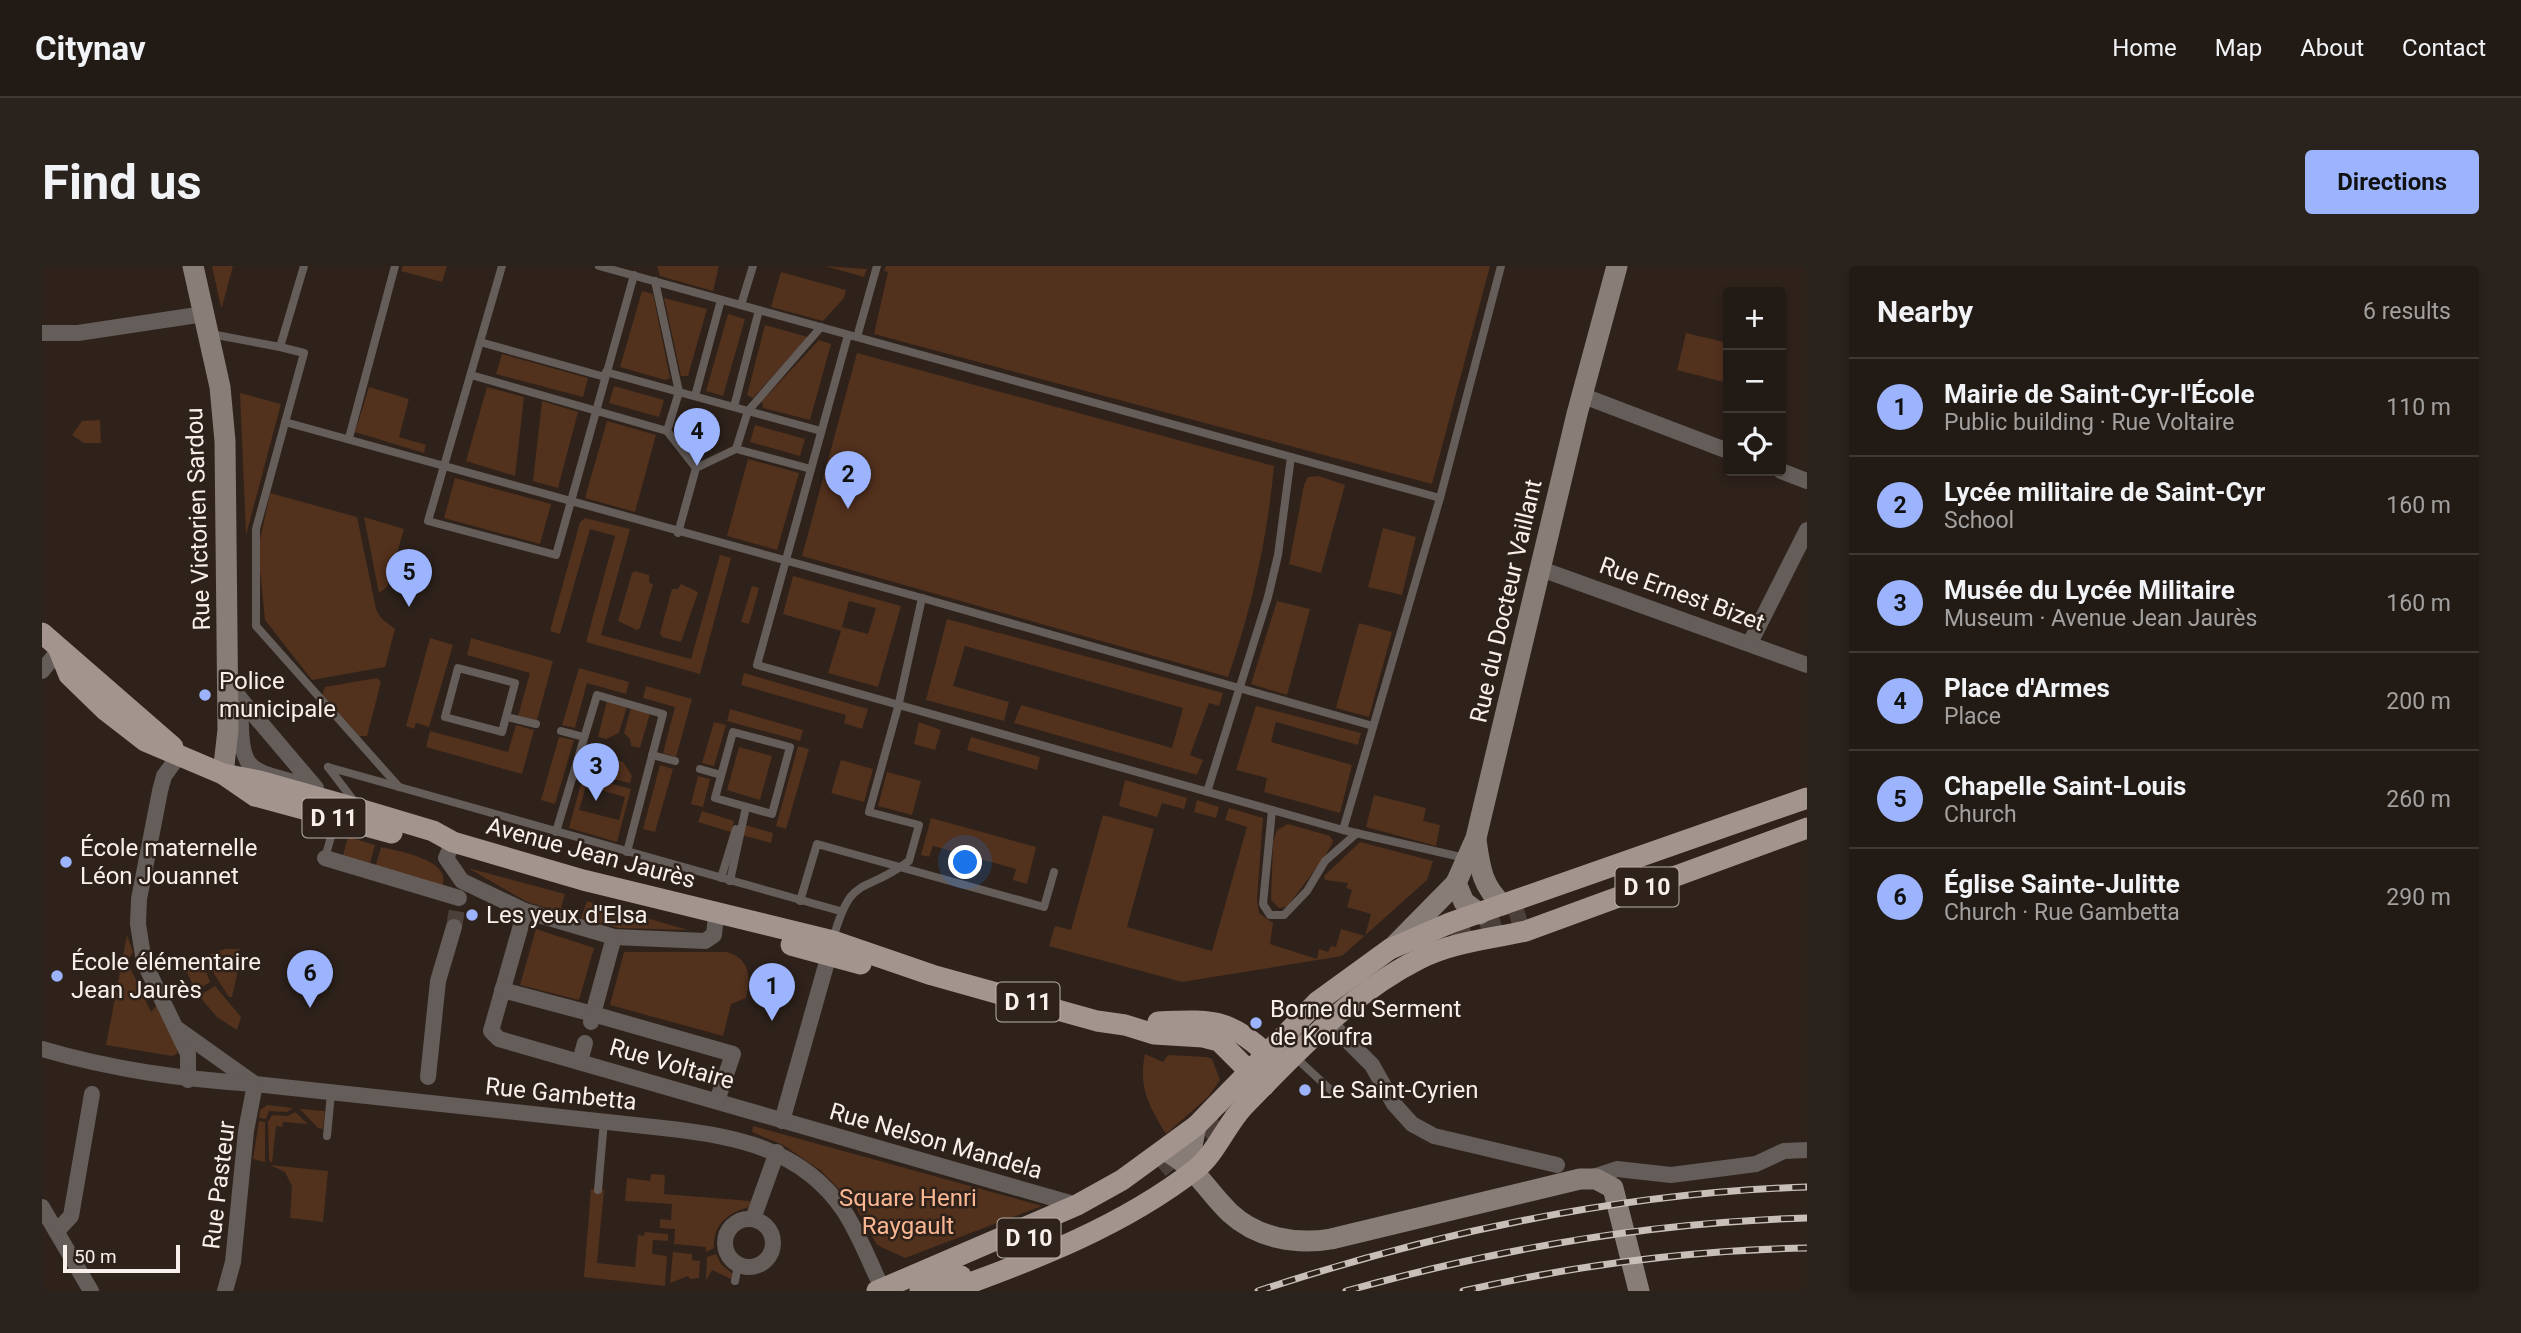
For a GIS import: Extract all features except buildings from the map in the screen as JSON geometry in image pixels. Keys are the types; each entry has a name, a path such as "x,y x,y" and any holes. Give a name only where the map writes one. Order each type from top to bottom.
{"main road":[{"name":"D 11","path":"42,633 59,650 69,675 105,710 145,741 223,774"},
{"name":"Avenue Jean Jaurès","path":"223,774 363,810 433,831 453,842 716,915 743,918 906,973 932,975 1097,1021 1125,1025"},
{"name":"Avenue Jean Jaurès","path":"223,774 255,796 427,842 453,842"},
{"name":"D 10","path":"1807,798 1687,846 1526,916 1807,819"},
{"name":"D 10","path":"1281,1059 1335,987 1390,949 1480,914 1495,898 1807,810"},
{"name":"D 10","path":"948,1291 1093,1218 1162,1164 1196,1126 1383,981 1420,958 1486,937 1526,931 1807,828"},
{"path":"1125,1025 1206,1020 1222,1023 1240,1030 1281,1059"},
{"path":"1125,1025 1154,1034 1203,1037 1219,1041 1257,1079"},
{"name":"D 10","path":"920,1291 1005,1264 1115,1221 1195,1170 1233,1119 1257,1079"},
{"name":"D 10","path":"883,1290 1077,1205 1122,1180 1162,1164"},
{"name":"D 10","path":"883,1290 1089,1212 1162,1164"}],"street":[{"name":"Rue Victorien Sardou","path":"193,266 220,387 225,441 229,730 223,774"},
{"name":"Rue du Docteur Vaillant","path":"1456,883 1476,838 1581,396 1617,266"},
{"path":"42,333 206,324"},
{"path":"1581,396 1723,449"},
{"path":"1786,473 1807,481"},
{"path":"1750,643 1807,530"},
{"name":"Rue Ernest Bizet","path":"1541,569 1807,665"},
{"path":"42,671 59,650"},
{"path":"240,698 295,763 316,788 264,774 245,761 240,698"},
{"name":"Rue Gambetta","path":"180,754 162,782 138,909 144,962 179,1030 188,1054 188,1080"},
{"path":"1476,838 1481,876 1495,898"},
{"path":"453,842 446,858 462,881 525,911 614,937 705,941 714,934 716,915"},
{"path":"325,858 459,901 462,881"},
{"path":"1456,883 1464,902 1480,914 1486,937"},
{"name":"D 10","path":"1390,949 1456,883"},
{"name":"Rue Voltaire","path":"525,911 491,1031 499,1039 782,1121"},
{"path":"428,1077 438,981 454,927"},
{"path":"592,1018 614,937"},
{"path":"782,1121 830,949"},
{"path":"502,990 592,1018 733,1054 717,1101"},
{"path":"1330,1024 1372,1065 1394,1104 1412,1124 1434,1136 1557,1165"},
{"name":"Rue Gambetta","path":"179,1030 256,1084 716,1134 777,1152 803,1169 844,1211 883,1290"},
{"path":"580,1061 585,1043"},
{"path":"42,1049 97,1066 188,1080 256,1084"},
{"name":"Rue Pasteur","path":"225,1291 233,1262 246,1131 256,1084"},
{"path":"57,1231 71,1216 92,1094"},
{"name":"Rue Nelson Mandela","path":"782,1121 1077,1205"},
{"path":"1196,1126 1192,1146 1195,1170 1230,1213 1251,1228 1280,1238 1315,1242 1617,1170 1638,1169 1660,1174 1756,1164 1784,1151 1807,1150"},
{"path":"753,1219 777,1152"},
{"path":"1162,1164 1195,1170"},
{"path":"1587,1179 1603,1182 1613,1188 1639,1291"},
{"path":"42,1207 91,1291"},
{"path":"753,1219 764,1224 772,1233 774,1245 769,1257 760,1265 737,1273 725,1251 724,1241 734,1223 753,1219"}],"lane":[{"path":"280,347 304,266"},
{"path":"349,438 395,266"},
{"path":"502,266 428,521 556,555 605,375 629,272"},
{"path":"599,266 629,272 1440,498"},
{"path":"741,305 753,266"},
{"path":"858,337 877,266"},
{"path":"1343,830 1440,498 1501,266"},
{"path":"655,281 679,392 667,431"},
{"path":"695,396 722,300"},
{"path":"734,407 759,310"},
{"path":"206,324 304,353 256,529 256,626 399,787"},
{"path":"736,449 748,411 821,327"},
{"path":"848,335 757,665 898,707 1343,830 1467,858"},
{"path":"480,342 821,430"},
{"path":"471,375 667,431 696,468"},
{"path":"285,422 1373,726"},
{"path":"678,533 696,468 736,449 811,469"},
{"path":"1207,792 1278,555 1291,457"},
{"path":"830,949 840,911 853,890 909,861 919,825 869,812 898,707 922,598"},
{"path":"458,667 516,683 506,717 502,732 445,717 458,667"},
{"path":"556,832 597,695 663,714 627,852"},
{"path":"506,717 536,724"},
{"path":"561,731 584,737"},
{"path":"733,732 790,747 772,814 715,798 722,775 733,732"},
{"path":"652,755 675,761"},
{"path":"363,810 328,767 840,911"},
{"path":"700,769 722,775"},
{"path":"726,880 744,807"},
{"path":"1272,810 1264,904 1270,915 1284,915 1295,906 1325,861 1357,833"},
{"path":"325,858 336,819"},
{"path":"800,901 817,844 1044,906 1054,872"},
{"path":"1281,1059 1336,1095"},
{"path":"327,1136 331,1093"},
{"path":"598,1190 604,1121"}],"green space":[{"path":"212,266 233,266 222,307 221,307"},
{"path":"403,266 447,266 442,282 401,271"},
{"path":"657,266 719,266 713,291 660,276"},
{"path":"825,266 867,269 864,277"},
{"path":"886,266 1490,266 1432,484 874,334 888,272 884,271"},
{"path":"781,272 846,290 844,298 823,321 771,307"},
{"path":"642,291 653,294 670,378 665,380 620,367"},
{"path":"664,298 707,309 688,376 681,376"},
{"path":"728,314 745,319 723,396 706,391"},
{"path":"765,325 808,337 753,398 747,395"},
{"path":"1686,333 1723,342 1723,382 1677,370"},
{"path":"819,340 831,344 810,420 763,408 762,401"},
{"path":"857,353 1274,466 1257,573 1228,677 802,556"},
{"path":"502,354 588,378 583,397 496,374"},
{"path":"614,386 664,400 659,417 609,403"},
{"path":"369,387 409,399 399,437 426,445 424,453 355,432"},
{"path":"487,387 524,397 515,476 466,461"},
{"path":"240,393 281,404 246,535"},
{"path":"542,401 578,412 558,488 533,481"},
{"path":"100,420 101,443 84,443 72,435 82,421"},
{"path":"607,421 656,435 635,512 585,498"},
{"path":"755,425 805,439 800,456 750,442"},
{"path":"748,459 799,473 777,550 727,536"},
{"path":"1319,476 1345,485 1321,573 1289,564 1304,485 1308,477"},
{"path":"455,478 551,504 540,544 444,518"},
{"path":"270,493 357,517 376,609 381,618 395,629 385,667 312,680 265,620 258,549"},
{"path":"364,517 404,529 387,587 379,593"},
{"path":"585,518 630,529 601,635 691,659 720,555 731,558 700,674 586,642 615,536 590,529 560,634 550,631 580,522"},
{"path":"1383,528 1416,537 1402,595 1368,587"},
{"path":"635,571 649,575 649,582 653,585 640,628 637,630 618,621 632,573"},
{"path":"793,576 901,606 878,687 828,673 841,631 783,614","holes":["849,601 876,608 868,634 842,627"]},
{"path":"681,584 698,592 681,642 662,637 660,633 672,589 678,589"},
{"path":"752,586 759,588 749,624 741,622"},
{"path":"1277,601 1310,609 1287,695 1251,684"},
{"path":"947,619 1223,693 1219,706 1209,703 1190,755 1203,760 1197,775 1014,723 1021,705 1172,748 1183,708 965,646 953,686 1009,702 1004,721 926,700"},
{"path":"1359,623 1392,632 1369,717 1336,708"},
{"path":"430,638 453,645 429,727 416,723 414,729 406,726"},
{"path":"471,638 553,661 537,720 518,716 530,673 467,655"},
{"path":"579,668 629,682 626,694 587,683 575,728 562,725"},
{"path":"744,673 868,709 862,729 844,723 846,715 741,685"},
{"path":"377,678 381,682 367,736 359,736 322,695 325,687"},
{"path":"646,686 692,699 676,757 663,753 675,707 643,698"},
{"path":"607,701 627,706 619,733 606,739 598,737"},
{"path":"1256,706 1361,733 1358,745 1276,722 1271,742 1352,765 1340,813 1264,792 1267,778 1236,770"},
{"path":"631,708 650,713 640,748 631,746 630,739 624,733"},
{"path":"730,709 803,730 800,741 727,721"},
{"path":"714,722 726,725 714,766 702,763"},
{"path":"919,722 941,730 935,750 914,744"},
{"path":"516,725 534,730 522,774 426,747 430,731 508,752"},
{"path":"559,737 574,740 555,804 541,800"},
{"path":"971,737 1040,757 1037,770 967,750"},
{"path":"798,746 809,749 786,829 776,826"},
{"path":"739,747 772,756 760,800 727,790"},
{"path":"606,758 623,762 632,776 630,783 589,773 591,766"},
{"path":"841,760 873,769 864,802 831,793"},
{"path":"660,765 673,769 655,832 643,829"},
{"path":"887,772 921,781 912,815 878,806"},
{"path":"583,776 631,789 617,842 569,828","holes":["586,786 625,797 619,820 579,810"]},
{"path":"698,776 710,779 703,807 691,804"},
{"path":"1125,780 1187,798 1184,809 1162,803 1157,817 1119,806"},
{"path":"1374,795 1426,808 1423,821 1440,825 1436,846 1366,827"},
{"path":"1197,800 1219,807 1216,818 1194,812"},
{"path":"1229,808 1263,818 1257,899 1259,913 1273,923 1270,944 1317,959 1319,949 1328,952 1331,946 1336,947 1341,929 1365,936 1342,956 1182,982 1049,946 1055,926 1071,930 1103,815 1154,829 1127,927 1212,951 1247,827 1225,820"},
{"path":"702,811 734,821 731,832 698,822"},
{"path":"931,818 1036,847 1027,884 1013,880 1016,869 933,846 929,857 921,855"},
{"path":"1288,824 1330,836 1333,841 1287,907 1279,908 1271,900 1273,842 1277,830"},
{"path":"745,825 773,833 771,843 742,835"},
{"path":"348,837 375,845 369,867 342,859"},
{"path":"1360,842 1433,861 1427,880 1365,935 1371,914 1347,907 1352,890 1346,888 1348,883 1325,880 1324,876"},
{"path":"381,847 411,854 432,864 440,870 444,878 442,887 375,868"},
{"path":"468,868 565,894 560,912 527,902"},
{"path":"587,901 688,930 618,928 581,918"},
{"path":"536,929 594,948 579,1000 520,985"},
{"path":"127,935 133,952 127,961 151,1012 157,1005 177,1048 177,1054 172,1056 106,1045"},
{"path":"225,949 240,949 236,957 224,955 206,963 205,969 210,982 196,991 183,964"},
{"path":"624,952 726,952 734,955 747,969 746,998 731,1004 723,1036 610,1005"},
{"path":"235,961 239,965 232,997 229,997 211,969 212,964"},
{"path":"215,986 241,1017 237,1030 217,1017 199,996"},
{"path":"1145,1054 1163,1062 1168,1055 1207,1057 1212,1059 1220,1080 1208,1097 1166,1134 1144,1086"},
{"path":"267,1105 293,1108 287,1112 269,1111 266,1119 259,1118 260,1110"},
{"path":"300,1109 325,1111 323,1129 318,1128"},
{"path":"295,1112 308,1124 283,1122 282,1127 276,1126 272,1163 269,1160 268,1122 272,1115 288,1116"},
{"path":"259,1121 265,1122 265,1162 253,1159"},
{"name":"Square Henri Raygault","path":"753,1126 1042,1206 905,1258 877,1245 854,1204 820,1170 783,1145 752,1132"},
{"path":"270,1165 328,1171 323,1222 290,1218 292,1186 285,1172"},
{"path":"651,1174 665,1175 664,1194 751,1201 749,1207 728,1216 719,1226 714,1248 706,1252 706,1247 674,1244 675,1229 660,1228 660,1219 671,1220 672,1204 625,1201 627,1178 650,1181"},
{"path":"591,1189 604,1190 597,1263 635,1267 638,1235 644,1236 645,1232 668,1234 668,1241 653,1240 652,1254 667,1256 665,1286 584,1277"},
{"path":"673,1252 692,1254 692,1260 700,1261 699,1278 690,1279 688,1276 670,1283"},
{"path":"716,1254 721,1264 734,1275 733,1280 712,1270 706,1281 707,1257"}],"tunnel":[{"path":"454,927 458,904"},
{"path":"1421,945 1525,912"},
{"path":"1182,1157 1232,1113"},
{"path":"1159,1168 1188,1144"}],"railway":[{"path":"1258,1291 1393,1251 1529,1219 1667,1197 1807,1187"},
{"path":"1346,1291 1460,1262 1574,1240 1690,1225 1807,1218"},
{"path":"1463,1291 1591,1266 1721,1252 1807,1248"}],"place":[{"name":"Place d'Armes","path":"697,466"},
{"name":"Lycée militaire de Saint-Cyr","path":"848,509"},
{"name":"Chapelle Saint-Louis","path":"409,607"},
{"name":"Police municipale","path":"205,695"},
{"name":"Musée du Lycée Militaire","path":"596,801"},
{"name":"École maternelle Léon Jouannet","path":"66,862"},
{"name":"Les yeux d'Elsa","path":"472,915"},
{"name":"École élémentaire Jean Jaurès","path":"57,976"},
{"name":"Église Sainte-Julitte","path":"310,1008"},
{"name":"Mairie de Saint-Cyr-l'École","path":"772,1021"},
{"name":"Borne du Serment de Koufra","path":"1256,1023"},
{"name":"Le Saint-Cyrien","path":"1305,1090"}]}
